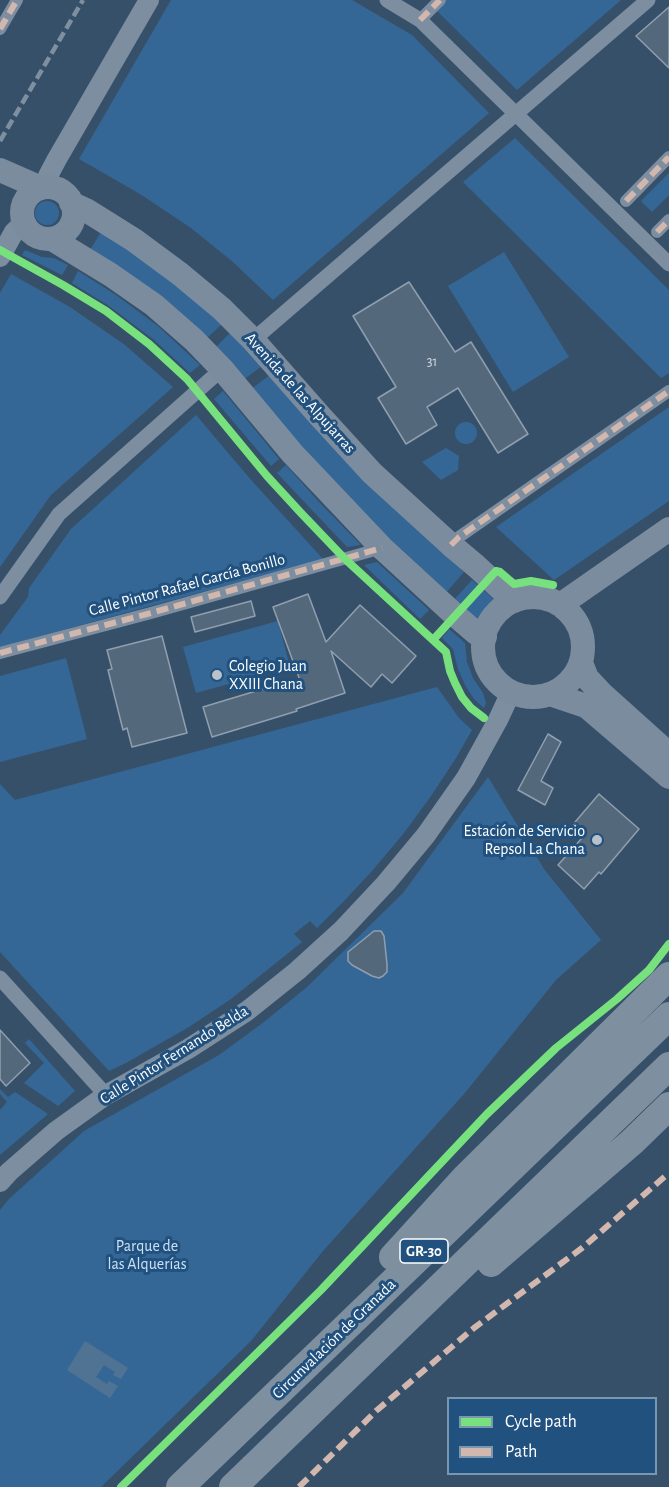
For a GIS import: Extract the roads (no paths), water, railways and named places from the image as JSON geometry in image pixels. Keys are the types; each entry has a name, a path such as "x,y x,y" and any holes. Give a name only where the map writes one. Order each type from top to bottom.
{"highway":[{"path":"361,1312 381,1270 465,1178 666,977"},
{"name":"Circunvalación de Granada","path":"180,1487 669,1016"},
{"name":"GR-30","path":"233,1487 669,1066"},
{"path":"443,1286 487,1267 632,1142 669,1106"}],"main road":[{"path":"0,170 45,188 62,192 71,203 73,218 71,225 66,231 44,239 35,236 15,219 22,210 24,202 34,191 45,188"},
{"name":"Avenida de las Alpujarras","path":"71,203 134,240 222,309 253,340 372,473 514,601"},
{"path":"52,238 154,305 194,340 222,369 292,453 382,548 455,615 484,637"},
{"path":"560,604 669,529"},
{"path":"528,597 541,598 560,604 572,615 579,627 583,643 581,663 570,681 556,692 542,697 527,697 511,692 498,682 488,669 484,654 484,637 491,621 502,608 528,597"},
{"path":"581,663 587,678 602,694 669,754"},
{"path":"550,694 586,706 669,777"}],"street":[{"path":"0,29 17,0"},
{"path":"45,188 48,176 57,159 149,0"},
{"path":"387,0 420,20 669,264"},
{"path":"420,20 440,0"},
{"path":"253,340 648,0"},
{"path":"626,201 669,157"},
{"path":"0,257 14,232 15,219"},
{"path":"657,232 669,220"},
{"path":"0,597 59,514 222,369"},
{"path":"452,545 459,537 669,391"},
{"name":"Calle Pintor Rafael García Bonillo","path":"0,653 382,548"},
{"name":"Calle Pintor Fernando Belda","path":"0,1182 56,1131 106,1095 188,1049 247,1011 297,971 341,931 386,883 426,835 471,769 511,692"},
{"path":"0,978 106,1095"}],"railway":[{"path":"0,141 83,0"}],"place":[{"name":"Colegio Juan XXIII Chana","path":"217,675"},
{"name":"Estación de Servicio Repsol La Chana","path":"597,840"}],"park label":[{"name":"Parque de las Alquerías","path":"147,1255"}]}
